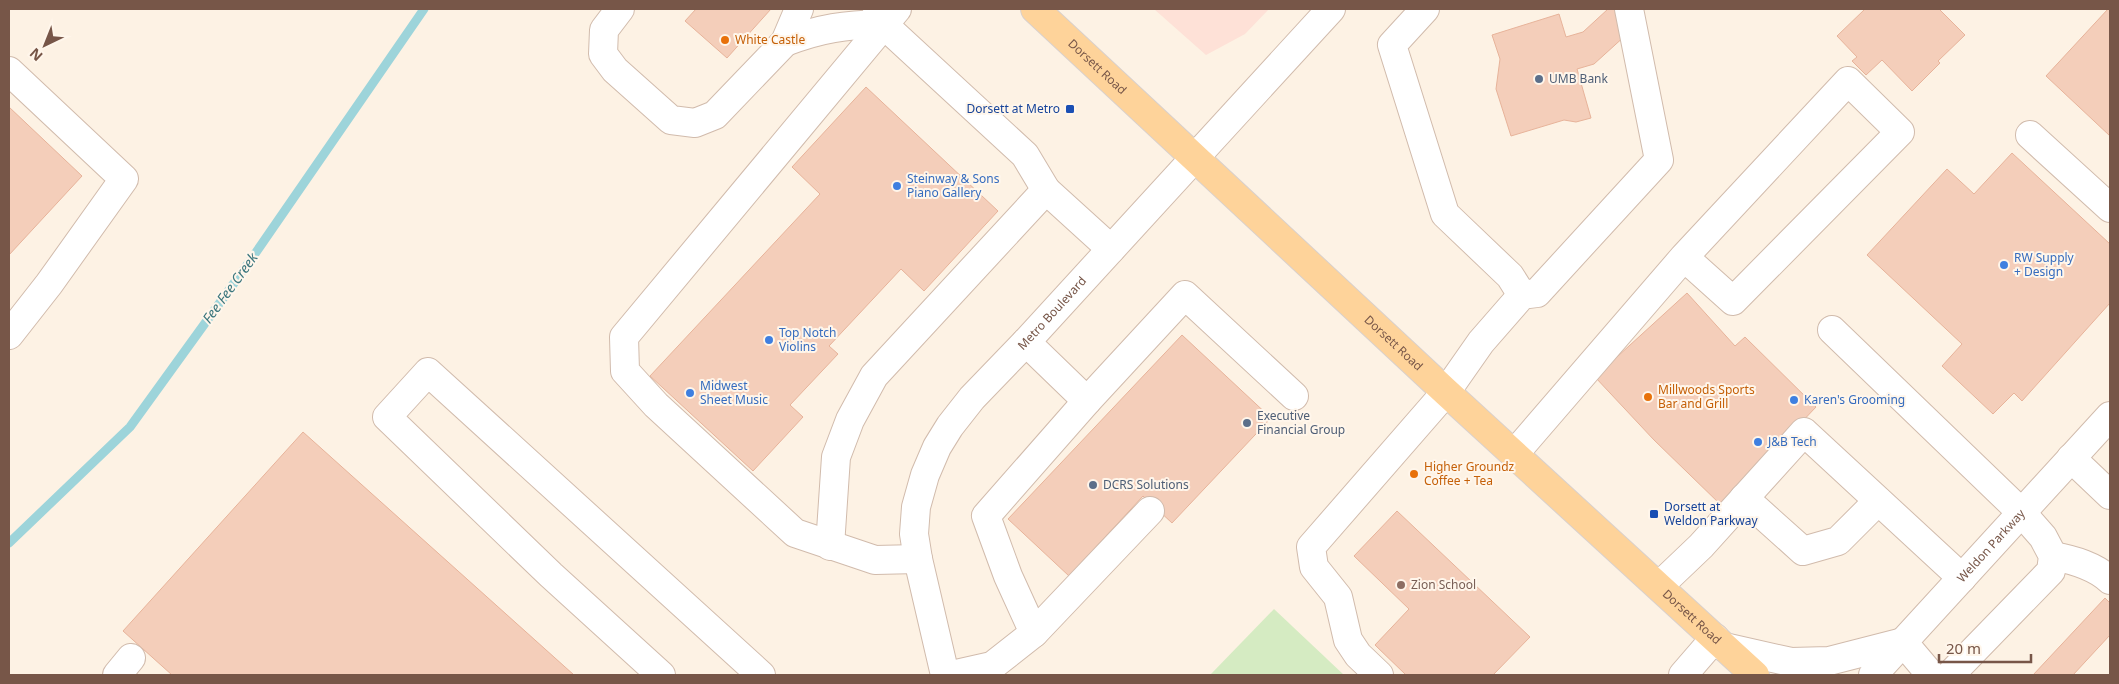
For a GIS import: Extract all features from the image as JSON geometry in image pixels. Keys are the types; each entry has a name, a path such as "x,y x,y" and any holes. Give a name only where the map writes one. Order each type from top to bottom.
{"main road":[{"name":"Dorsett Road","path":"1035,9 1446,392 1515,453 1755,675"}],"street":[{"path":"620,9 604,30 603,54 615,70 671,120 695,123 715,115 785,42 799,9"},
{"name":"Metro Boulevard","path":"946,675 918,560 914,534 916,507 925,475 937,447 950,426 972,398 1112,249 1193,157 1331,9"},
{"path":"1425,9 1392,45 1445,214 1510,276 1522,295"},
{"path":"1379,675 1358,655 1348,640 1338,597 1314,567 1311,547 1446,392 1481,342 1522,295 1537,293 1659,160 1629,9"},
{"path":"785,42 812,32 886,14"},
{"path":"886,14 1025,155 1046,190 1112,249"},
{"path":"886,14 624,337 625,371 656,405 794,534 875,560 918,560"},
{"path":"9,71 124,179 49,284 9,335"},
{"path":"1515,453 1684,257 1848,81 1900,132 1733,301 1684,257"},
{"path":"2030,135 2110,208"},
{"path":"830,546 836,457 850,420 874,376 1046,190"},
{"path":"1034,633 1008,576 986,516 1087,401 1185,296 1294,396"},
{"path":"1832,330 2022,512 2043,537 2053,556 2051,571 1950,675"},
{"path":"1026,342 1087,401"},
{"path":"661,675 551,575 387,417 428,372 746,671"},
{"name":"Weldon Parkway","path":"1873,675 2110,416"},
{"path":"1659,586 1701,546 1804,432 1962,578"},
{"path":"2071,458 2110,495"},
{"path":"1744,498 1803,551 1838,541 1878,501"},
{"path":"952,675 992,666 1034,633 1150,511"},
{"path":"2053,556 2077,560 2105,575 2110,580"},
{"path":"1683,675 1719,643 1791,662 1829,661 1903,642 1931,675"}],"shaded area":[{"path":"1154,9 1269,9 1245,34 1206,55"}],"green space":[{"path":"1274,609 1344,675 1210,675"}],"building":[{"name":"White Castle","path":"696,9 771,9 727,58 685,21"},
{"name":"UMB Bank","path":"1608,9 1618,9 1626,35 1594,64 1577,69 1591,118 1576,122 1564,120 1511,136 1496,89 1500,59 1492,35 1559,14 1566,37 1583,32"},
{"path":"1865,9 1939,9 1965,35 1938,61 1940,63 1912,91 1882,60 1866,75 1852,61 1857,57 1837,36"},
{"path":"2110,9 2110,136 2046,76"},
{"path":"866,87 998,211 924,291 901,269 829,346 838,354 790,405 803,417 753,471 650,376 820,194 792,167"},
{"path":"9,107 82,176 9,255"},
{"path":"2012,153 2110,244 2110,303 2022,401 2014,393 1993,414 1942,366 1962,344 1867,255 1947,169 1974,194"},
{"path":"1687,293 1735,346 1745,337 1816,407 1722,506 1654,440 1595,377"},
{"path":"1182,335 1271,418 1172,523 1143,496 1069,576 1008,519"},
{"path":"303,432 574,675 172,675 123,631"},
{"path":"1397,511 1530,637 1493,675 1406,675 1375,645 1409,609 1354,556"},
{"path":"2105,598 2110,603 2110,635 2073,675 2033,675"}],"waterway":[{"name":"Fee Fee Creek","path":"9,543 130,427 250,261 424,9"}],"place":[{"name":"White Castle","path":"725,40"},
{"name":"UMB Bank","path":"1539,79"},
{"name":"Dorsett at Metro","path":"1070,109"},
{"name":"Steinway & Sons Piano Gallery","path":"897,186"},
{"name":"RW Supply + Design","path":"2004,265"},
{"name":"Top Notch Violins","path":"769,340"},
{"name":"Midwest Sheet Music","path":"690,393"},
{"name":"Millwoods Sports Bar and Grill","path":"1648,397"},
{"name":"Karen's Grooming","path":"1794,400"},
{"name":"Executive Financial Group","path":"1247,423"},
{"name":"J&B Tech","path":"1758,442"},
{"name":"Higher Groundz Coffee + Tea","path":"1414,474"},
{"name":"DCRS Solutions","path":"1093,485"},
{"name":"Dorsett at Weldon Parkway","path":"1654,514"},
{"name":"Zion School","path":"1401,585"}]}
